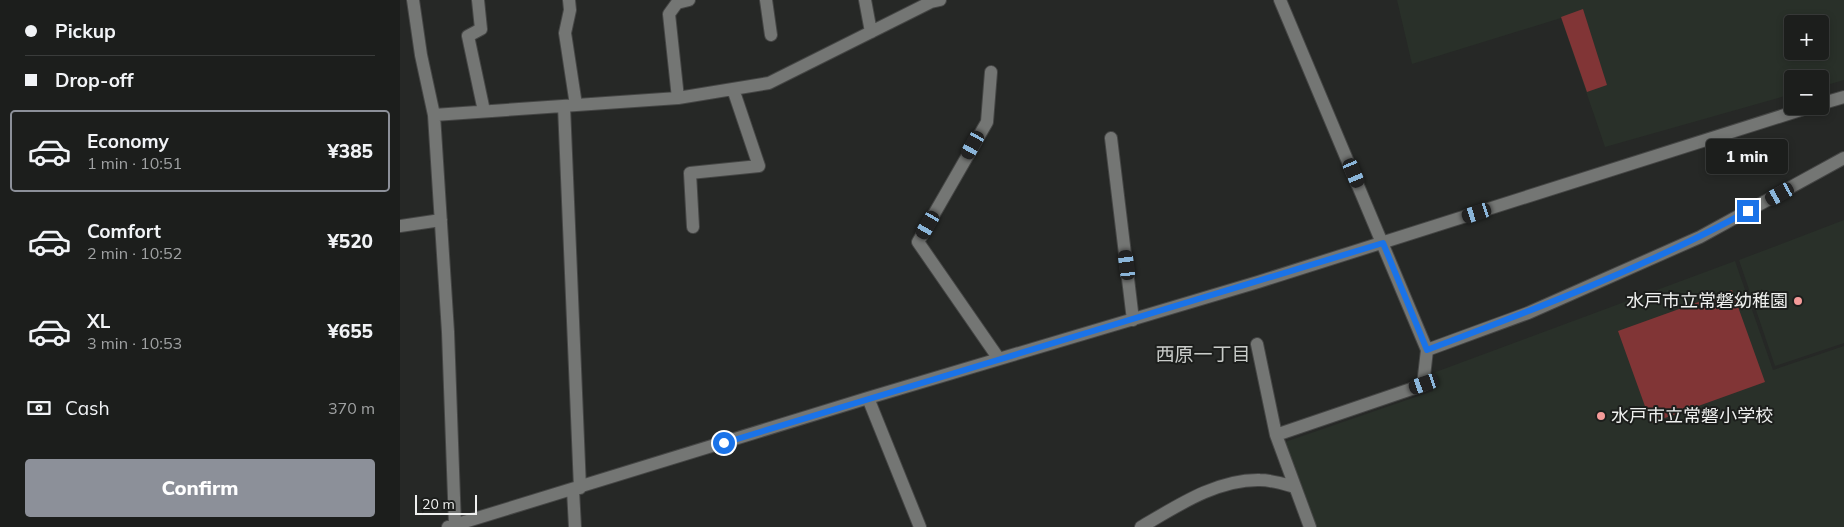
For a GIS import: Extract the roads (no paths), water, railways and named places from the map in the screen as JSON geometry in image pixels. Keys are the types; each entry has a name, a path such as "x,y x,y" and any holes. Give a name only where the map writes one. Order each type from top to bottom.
{"street":[{"path":"412,0 420,55 434,115 448,332 452,526 1383,243 1785,115"},
{"path":"478,0 481,29 468,36 484,111"},
{"path":"569,0 570,10 565,33 570,105 577,489 575,527"},
{"path":"678,98 670,14 677,3 690,0"},
{"path":"766,0 771,35"},
{"path":"865,0 871,32"},
{"path":"1276,435 1424,384 1427,350 1280,0"},
{"path":"434,115 678,98 769,83 936,1"},
{"path":"991,72 986,122 918,242 1000,360"},
{"path":"693,227 690,173 759,166 733,88"},
{"path":"1829,101 1844,97"},
{"path":"1111,138 1133,320"},
{"path":"1427,350 1528,312 1700,237 1844,158"},
{"path":"400,226 440,220"},
{"path":"1257,344 1276,435 1310,527"},
{"path":"868,398 920,527"},
{"path":"1141,527 1189,499 1235,482 1261,480 1295,487"}],"place":[{"name":"水戸市立常磐幼稚園","path":"1798,301"},
{"name":"水戸市立常磐小学校","path":"1601,416"}],"district":[{"name":"西原一丁目","path":"1203,354"}]}
